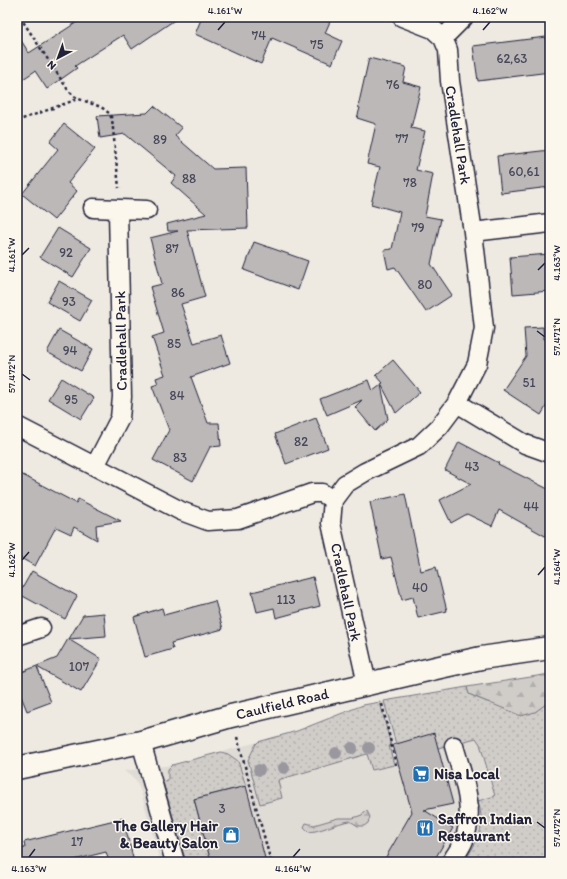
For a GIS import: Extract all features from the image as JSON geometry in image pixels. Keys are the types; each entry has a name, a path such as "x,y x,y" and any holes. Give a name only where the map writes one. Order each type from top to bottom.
{"street":[{"path":"402,17 433,29 443,38 464,17"},
{"name":"Cradlehall Park","path":"367,684 331,523 333,500 345,484 365,472 418,446 439,427 457,403 477,364 484,328 473,232 450,81 448,50 443,38"},
{"path":"92,208 148,210"},
{"name":"Cradlehall Park","path":"95,466 120,418 122,397 118,210"},
{"path":"473,232 550,223"},
{"path":"457,403 524,444 550,453"},
{"path":"17,426 181,511 208,521 238,519 312,492 322,493 333,500"},
{"path":"17,636 41,628"},
{"name":"Caulfield Road","path":"17,768 141,742 231,716 481,658 550,648"},
{"path":"141,742 175,862"},
{"path":"451,862 463,842 469,820 468,796 454,746"}],"path":[{"path":"20,17 68,90 79,99 109,113 112,119 119,195 118,210"},
{"path":"17,121 79,99"},
{"path":"381,701 396,765"},
{"path":"231,716 271,862"}],"shaded area":[{"path":"467,687 495,796 479,801 482,825 477,840 464,862 160,862 141,792 136,780 124,771 172,765 258,742 297,731 363,705"}],"green space":[{"path":"550,674 550,701 535,712 521,716 469,694 467,687"},
{"path":"467,687 469,694 485,701 501,706 535,712 550,701 550,862 464,862 480,833 481,819 478,801 495,796 480,744 476,738 438,748 396,744 384,701"},
{"path":"380,702 394,765 372,770 367,754 278,780 282,798 260,804 248,760 258,742 297,731 363,705"},
{"path":"221,752 228,754 238,761 246,786 194,799 210,858 195,862 186,862 163,782 168,780 168,769 172,765"},
{"path":"367,811 370,817 368,823 364,826 358,826 350,821 309,832 304,827 306,823 314,825 338,818 353,818 362,815"}],"building":[{"path":"85,17 179,17 132,49 123,35 75,66 77,68 47,89 35,71 17,83 17,34 29,53"},
{"path":"202,17 332,17 325,33 342,41 332,64 272,38 261,64 195,34"},
{"path":"546,37 550,72 478,81 473,46"},
{"path":"369,58 406,67 403,82 421,87 411,128 425,131 416,170 433,174 425,216 441,219 431,264 452,295 426,312 395,267 388,269 384,250 392,249 400,212 371,204 380,167 367,164 376,124 357,118"},
{"path":"154,106 182,128 175,136 213,169 246,168 248,228 187,230 205,297 181,304 194,343 221,335 230,363 191,377 208,423 219,423 221,446 210,447 193,481 153,460 169,430 152,386 158,384 156,378 165,375 152,337 164,333 150,287 162,284 150,238 178,231 168,231 167,224 206,214 171,183 176,176 125,134 100,138 97,116 147,113"},
{"path":"64,124 95,149 68,183 77,191 54,220 22,194 58,149 50,142"},
{"path":"550,150 550,187 501,193 497,156"},
{"path":"58,228 91,248 73,277 40,257"},
{"path":"254,242 308,261 298,290 244,270"},
{"path":"550,254 550,291 513,294 510,257"},
{"path":"59,281 92,300 80,321 47,302"},
{"path":"543,327 544,339 550,339 550,400 541,415 503,390 526,356 524,328"},
{"path":"59,330 93,349 81,371 47,352"},
{"path":"393,360 420,392 396,413 381,384 383,383 376,375"},
{"path":"61,378 94,398 81,419 48,399"},
{"path":"369,380 373,391 381,385 388,419 375,431 355,407 362,400 327,415 320,399"},
{"path":"316,418 328,448 286,464 275,434"},
{"path":"459,442 499,463 498,464 550,490 550,527 545,536 499,510 492,526 467,514 451,523 440,500 471,484 445,470"},
{"path":"17,472 76,503 78,499 121,521 96,525 97,540 74,527 71,534 56,527 35,566 17,556"},
{"path":"405,494 421,571 436,567 447,611 418,618 413,597 402,600 391,557 382,559 370,502"},
{"path":"32,571 77,596 65,619 19,594"},
{"path":"313,577 320,606 276,618 274,608 257,612 252,592"},
{"path":"215,601 223,629 171,643 173,649 145,657 134,617 162,608 164,615"},
{"path":"104,613 106,636 69,639 83,615"},
{"path":"68,639 101,659 81,692 37,667 51,702 27,711 17,686 17,674 57,658"},
{"path":"434,733 453,804 424,810 453,828 433,862 383,862 412,812 393,745"},
{"path":"246,786 266,862 211,862 194,799"},
{"path":"123,818 134,862 109,862 106,852 66,862 17,862 17,850 25,848 24,842"}],"place":[{"name":"Nisa Local","path":"421,774"},
{"name":"Saffron Indian Restaurant","path":"425,828"},
{"name":"The Gallery Hair & Beauty Salon","path":"231,835"}]}
